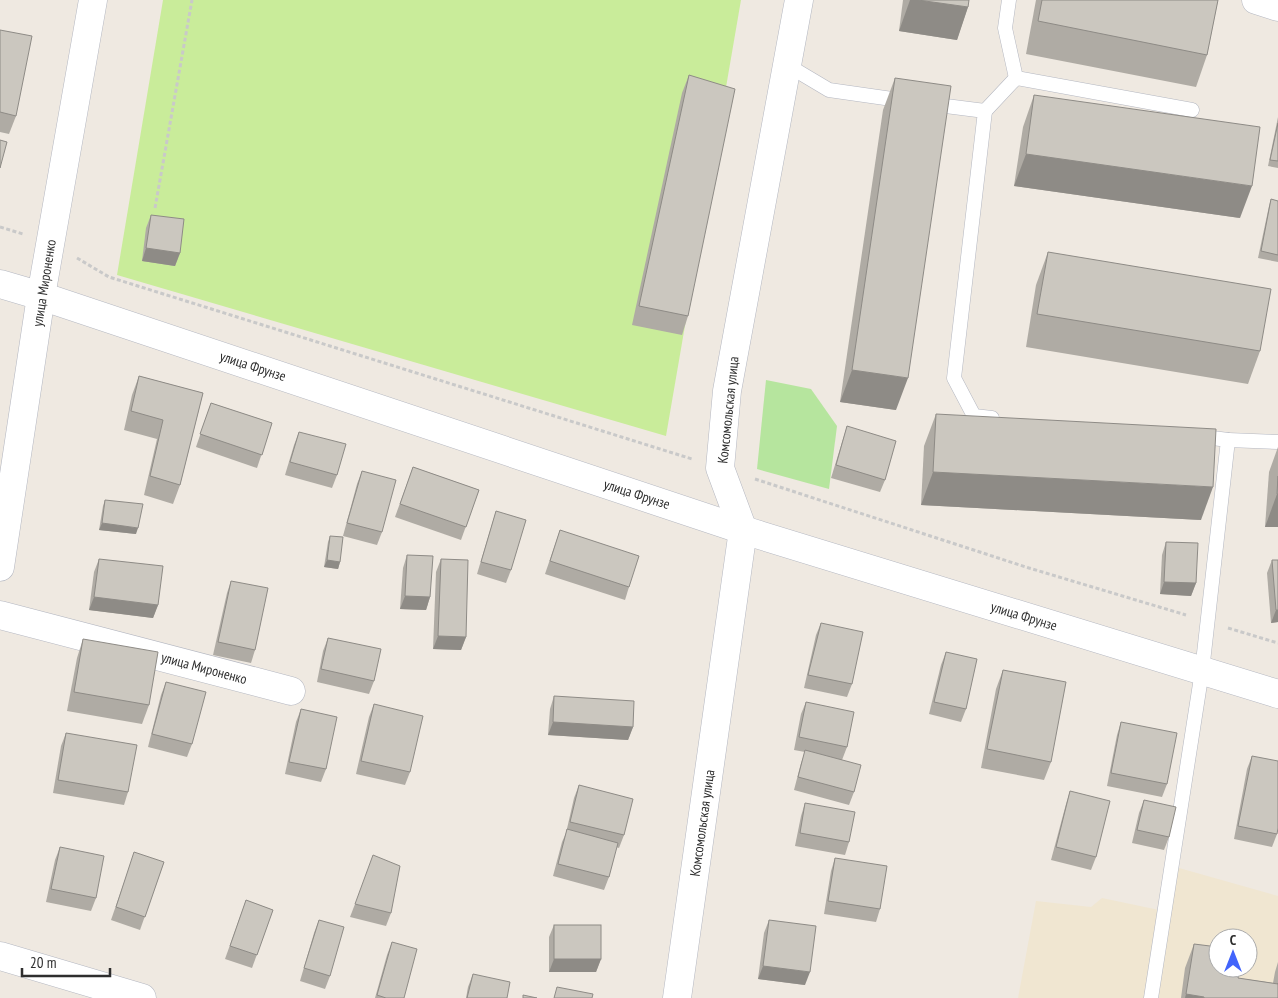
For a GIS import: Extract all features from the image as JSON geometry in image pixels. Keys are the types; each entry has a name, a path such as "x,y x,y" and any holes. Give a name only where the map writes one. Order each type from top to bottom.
{"street":[{"name":"улица Мироненко","path":"0,567 41,296 93,0"},
{"name":"Комсомольская улица","path":"677,998 743,530 720,468 727,392 799,0"},
{"path":"1256,0 1278,7"},
{"name":"улица Фрунзе","path":"0,284 743,530 1278,694"},
{"name":"улица Мироненко","path":"0,615 291,691"},
{"path":"0,956 142,998"}],"lane":[{"path":"1009,0 1005,28 1016,78"},
{"path":"787,64 829,90 986,111"},
{"path":"1016,78 1192,110"},
{"path":"1004,419 974,416 954,378 986,111 1016,78"},
{"path":"1181,434 1228,440 1278,442"},
{"path":"1151,998 1202,671 1228,440"}],"path":[{"path":"155,208 192,0"},
{"path":"0,227 50,243 109,277 720,468 1029,568 1278,643"}],"shaded area":[{"path":"1172,866 1278,896 1278,998 1018,998 1036,901 1091,907 1102,898 1159,910"}],"green space":[{"path":"163,0 741,0 666,436 117,275"},
{"path":"766,380 811,389 837,426 829,489 757,469"}],"building":[{"path":"918,0 969,0 968,7"},
{"path":"1042,0 1218,0 1207,55 1038,21"},
{"path":"0,30 32,36 16,116 0,112"},
{"path":"689,75 735,89 688,316 639,306"},
{"path":"895,78 951,86 908,378 852,370"},
{"path":"1034,95 1260,127 1252,186 1026,154"},
{"path":"1278,123 1278,161 1270,160"},
{"path":"0,140 7,142 0,168"},
{"path":"1271,199 1278,201 1278,255 1261,251"},
{"path":"151,215 184,219 180,253 146,248"},
{"path":"1048,252 1271,289 1260,351 1037,314"},
{"path":"139,376 203,393 180,485 150,476 163,420 131,411"},
{"path":"211,403 272,423 262,455 200,434"},
{"path":"936,414 1216,429 1213,487 933,472"},
{"path":"847,426 896,441 885,480 836,465"},
{"path":"299,432 346,444 337,475 290,462"},
{"path":"413,467 479,490 466,527 400,504"},
{"path":"362,471 396,480 382,532 347,523"},
{"path":"105,500 143,504 138,528 102,523"},
{"path":"496,511 526,520 511,570 481,562"},
{"path":"560,530 639,556 629,587 550,561"},
{"path":"330,536 343,537 340,562 327,560"},
{"path":"1166,542 1198,543 1196,583 1164,582"},
{"path":"407,555 433,556 430,597 405,596"},
{"path":"99,559 163,566 158,605 94,597"},
{"path":"441,559 468,560 466,637 438,636"},
{"path":"1272,560 1278,560 1278,610 1276,610"},
{"path":"231,581 268,588 255,650 218,642"},
{"path":"821,623 863,632 852,684 808,675"},
{"path":"328,638 381,649 374,681 321,669"},
{"path":"83,639 158,652 149,705 74,692"},
{"path":"946,652 977,659 966,709 934,702"},
{"path":"1003,670 1066,682 1051,762 987,749"},
{"path":"166,682 206,692 192,744 152,734"},
{"path":"554,696 634,701 633,727 553,722"},
{"path":"806,702 854,712 847,747 799,737"},
{"path":"374,704 423,716 410,772 361,761"},
{"path":"301,709 337,717 326,769 289,762"},
{"path":"1121,722 1177,733 1167,784 1111,773"},
{"path":"66,733 137,745 128,792 58,780"},
{"path":"805,750 861,765 854,792 798,777"},
{"path":"1252,756 1278,761 1277,834 1238,826"},
{"path":"579,785 633,799 624,835 570,822"},
{"path":"1070,791 1110,801 1096,857 1056,847"},
{"path":"1144,800 1176,807 1169,837 1137,830"},
{"path":"805,803 855,812 849,842 800,833"},
{"path":"567,829 618,843 609,877 558,864"},
{"path":"60,847 104,856 96,898 51,889"},
{"path":"134,852 164,862 145,917 116,907"},
{"path":"373,855 400,866 391,913 355,904"},
{"path":"835,858 887,866 880,909 828,901"},
{"path":"246,900 273,910 257,955 230,946"},
{"path":"319,920 344,927 330,976 304,968"},
{"path":"769,920 816,926 810,972 763,966"},
{"path":"554,925 601,925 601,959 554,959"},
{"path":"392,942 417,949 404,998 386,998 377,995"},
{"path":"1194,944 1208,946 1208,978 1238,978 1278,984 1278,998 1204,998 1186,994"},
{"path":"473,974 510,982 507,998 467,998"},
{"path":"557,987 593,994 592,998 554,998"},
{"path":"523,995 537,998 523,998"}]}
